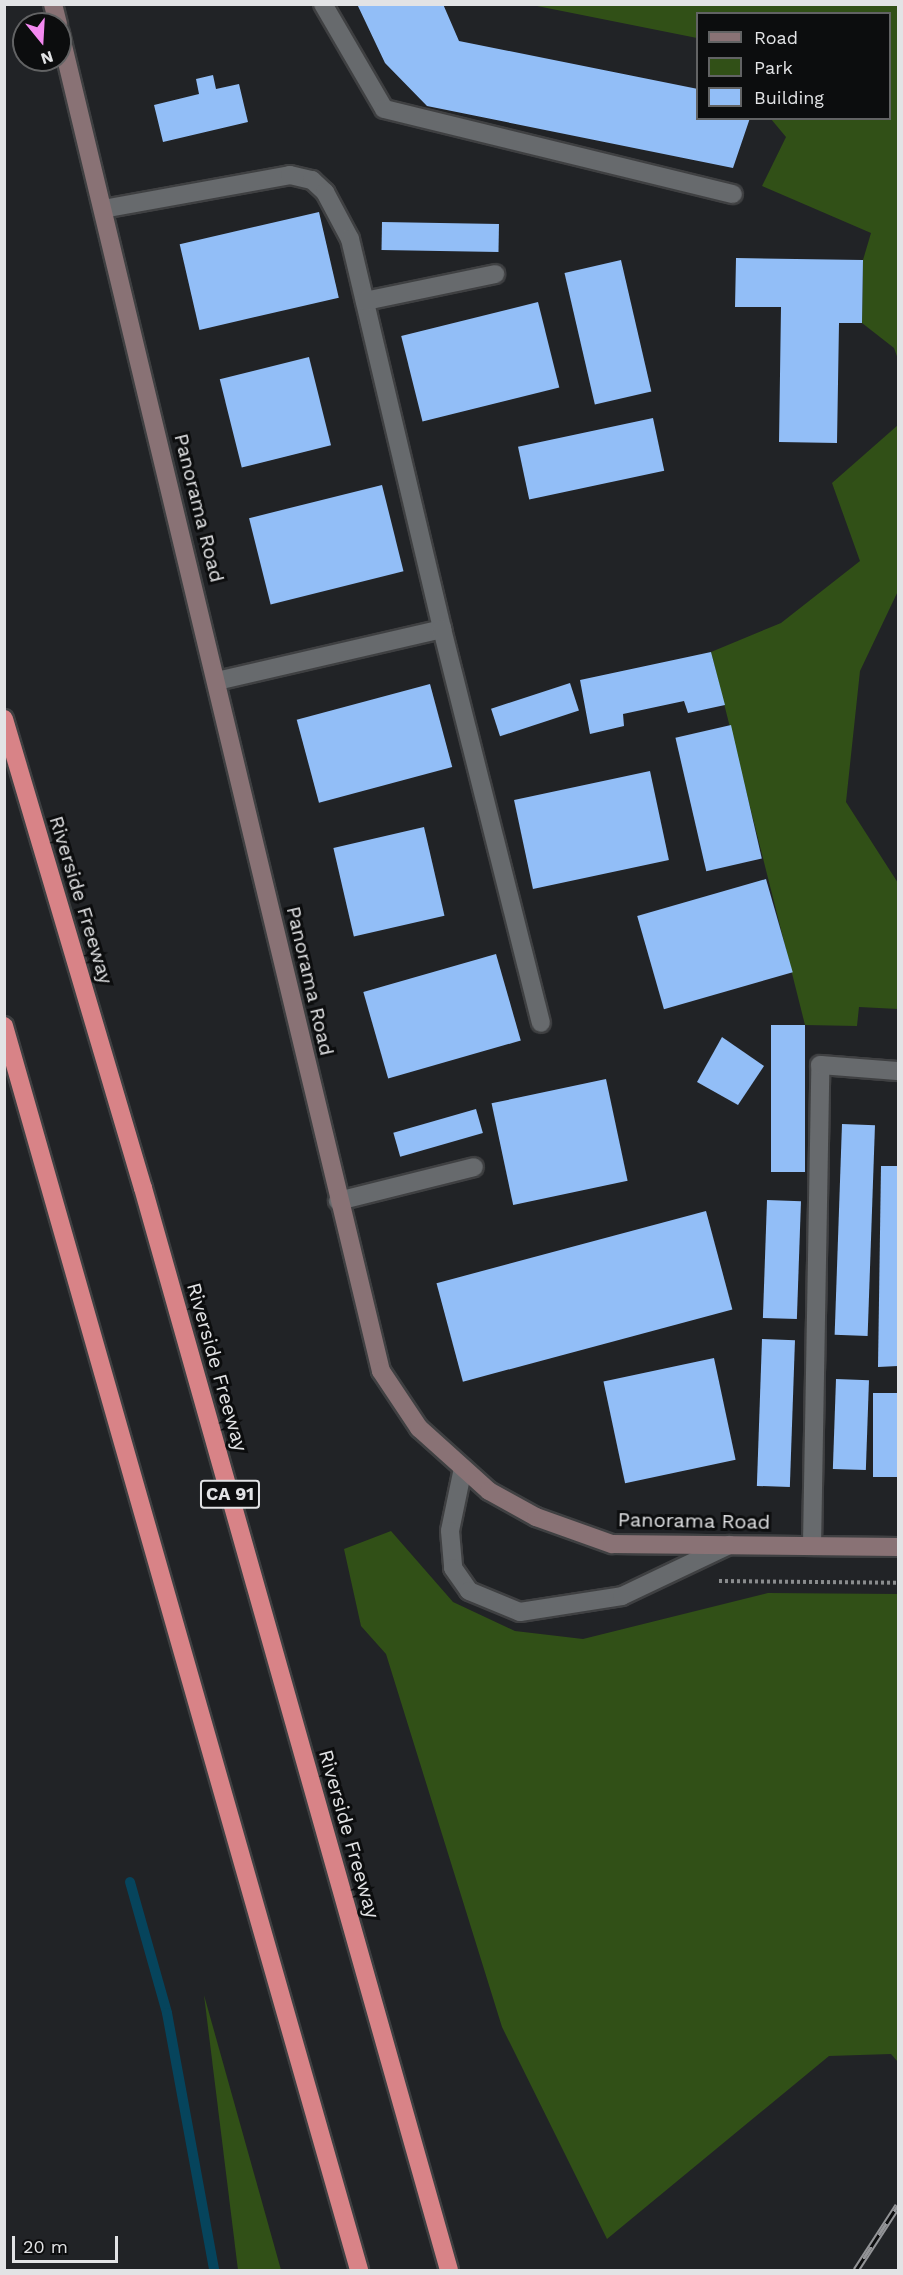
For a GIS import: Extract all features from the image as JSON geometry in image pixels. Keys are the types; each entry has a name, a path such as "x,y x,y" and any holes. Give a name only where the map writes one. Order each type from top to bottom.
{"highway":[{"name":"Riverside Freeway","path":"4,719 143,1188 449,2271"},
{"path":"4,1026 359,2271"}],"street":[{"name":"Panorama Road","path":"70,72 218,681 338,1201 381,1371 419,1428 489,1491 537,1517 612,1544 898,1547"}],"lane":[{"path":"323,4 384,109 733,194"},
{"path":"104,209 302,176 312,180 335,205 350,239 442,629 541,1023"},
{"path":"365,301 495,274"},
{"path":"218,681 442,629"},
{"path":"812,1546 820,1065 898,1071"},
{"path":"338,1201 474,1167"},
{"path":"463,1468 450,1531 453,1568 469,1591 520,1612 622,1596 729,1545"}],"path":[{"path":"716,1581 898,1583"}],"green space":[{"path":"532,5 898,5 898,359 894,348 862,323 863,260 871,233 762,186 786,137 772,120 891,120 891,12 696,12 696,38"},
{"path":"898,425 898,591 860,671 846,802 898,883 898,1009 859,1007 857,1026 805,1025 711,652 781,623 860,561 832,483"},
{"path":"391,1531 453,1602 515,1631 583,1639 768,1593 898,1594 898,2062 891,2054 829,2056 607,2239 502,2027 386,1654 361,1626 344,1549"},
{"path":"204,1995 281,2270 238,2270"}],"building":[{"path":"357,4 443,4 459,41 696,89 696,120 749,120 733,168 427,106 385,63"},
{"path":"213,75 216,89 239,84 248,122 163,142 154,105 199,94 196,79"},
{"path":"319,212 339,298 199,330 180,244"},
{"path":"382,222 499,224 498,252 382,250"},
{"path":"736,258 863,260 862,323 839,323 837,443 779,442 781,307 735,307"},
{"path":"621,260 651,392 595,405 564,273"},
{"path":"538,302 559,387 422,421 401,336"},
{"path":"309,357 331,445 242,468 220,379"},
{"path":"653,418 664,471 529,500 518,447"},
{"path":"382,485 404,571 271,604 249,518"},
{"path":"711,652 725,705 688,713 684,701 623,714 624,726 590,734 580,680"},
{"path":"570,683 579,711 500,736 491,709"},
{"path":"430,684 452,767 319,803 297,720"},
{"path":"731,725 762,858 706,871 675,738"},
{"path":"650,771 669,860 533,889 514,800"},
{"path":"424,827 444,916 354,937 333,848"},
{"path":"766,879 793,972 664,1009 637,916"},
{"path":"496,954 521,1041 388,1079 363,992"},
{"path":"771,1025 805,1025 805,1172 771,1172"},
{"path":"722,1037 764,1066 738,1105 697,1082"},
{"path":"606,1079 628,1181 513,1205 492,1103"},
{"path":"476,1109 483,1133 400,1157 393,1133"},
{"path":"842,1124 875,1125 868,1336 835,1335"},
{"path":"881,1166 898,1166 898,1366 878,1367"},
{"path":"767,1200 801,1201 797,1319 763,1318"},
{"path":"706,1211 732,1310 463,1382 437,1283"},
{"path":"762,1339 795,1340 790,1487 757,1486"},
{"path":"714,1358 736,1460 625,1483 603,1381"},
{"path":"836,1379 869,1380 866,1470 833,1469"},
{"path":"873,1393 898,1393 898,1477 873,1477"}],"waterway":[{"path":"130,1882 167,2013 214,2270"}],"railway":[{"path":"856,2270 898,2205"}]}
